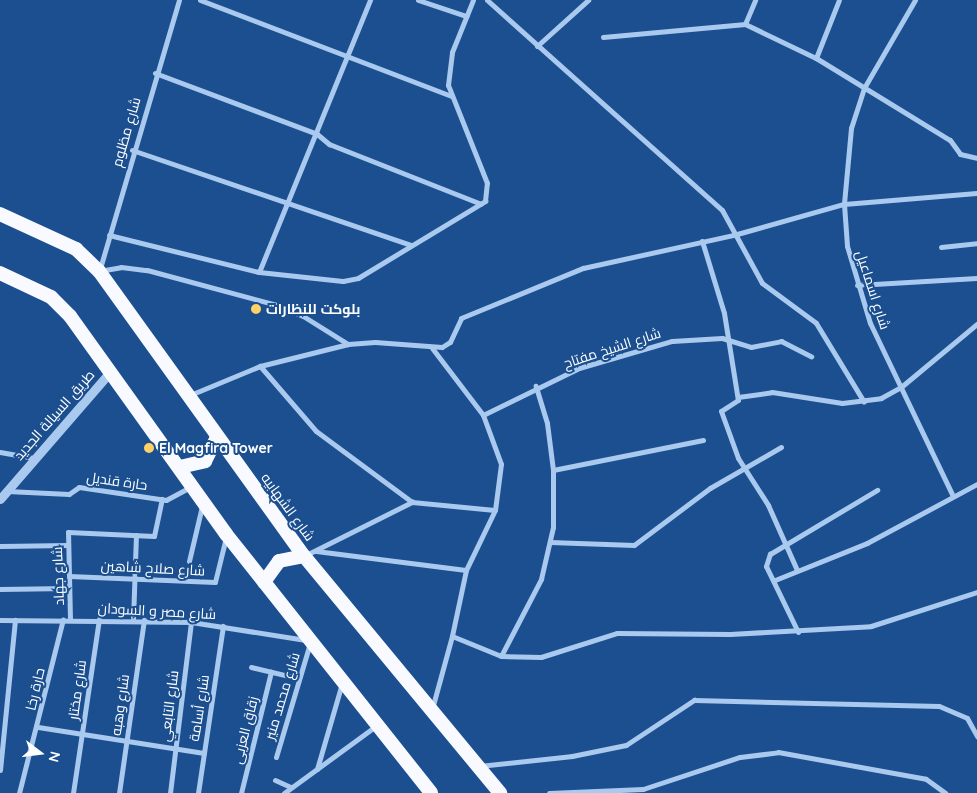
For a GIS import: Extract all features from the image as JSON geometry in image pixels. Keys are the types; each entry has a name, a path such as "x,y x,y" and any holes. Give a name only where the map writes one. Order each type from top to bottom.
{"highway":[{"name":"شارع الشهابيه","path":"0,214 76,249 99,271 217,437 310,553 431,713 500,793"},
{"path":"0,272 61,306 180,467 226,534 431,793"},
{"path":"180,467 205,461 217,437"},
{"path":"264,582 279,561 310,553"}],"street":[{"name":"شارع مظلوم","path":"99,271 132,150 179,0"},
{"path":"200,0 451,96"},
{"path":"259,272 286,201 349,58 370,0"},
{"path":"418,0 466,16"},
{"path":"108,235 259,272 349,280 481,204 489,188 451,96 447,71 473,0"},
{"path":"487,0 536,46 701,189 737,234 762,283 816,323 864,402"},
{"path":"536,46 588,0"},
{"path":"745,24 755,0"},
{"path":"816,58 839,0"},
{"name":"شارع اسماعيل","path":"915,0 864,88 850,128 844,204 857,285 901,387 954,496"},
{"path":"603,37 745,24 816,58 950,140 960,154 977,158"},
{"path":"155,74 317,134 329,144 481,204"},
{"path":"132,150 411,244"},
{"path":"187,396 260,366 348,344 375,342 432,348 450,342 461,318 566,273 737,234 844,204 977,193"},
{"path":"702,241 728,340 738,397 738,402 721,411 746,468 797,570"},
{"path":"941,246 977,243"},
{"path":"99,271 121,267 147,270 277,305 303,316 348,344"},
{"path":"857,285 977,278"},
{"path":"738,397 772,392 842,403 864,402 901,387 977,324"},
{"name":"شارع الشيخ مفتاح","path":"483,415 536,386 672,340 728,340 751,347 781,341 811,356"},
{"path":"431,713 452,636 466,570 495,510 501,464 483,415 432,348"},
{"path":"260,366 316,431 412,502 495,510"},
{"name":"طريق السيالة الجديد","path":"0,499 110,372"},
{"path":"501,656 541,579 550,542 553,470 547,423 536,386"},
{"path":"553,470 703,440"},
{"path":"550,542 634,545 703,492 782,447"},
{"path":"0,452 35,458"},
{"path":"775,580 867,543 977,484"},
{"name":"حارة قنديل","path":"7,491 69,494 79,486 162,499 175,498 193,485"},
{"path":"798,632 767,559 785,544 876,490"},
{"path":"133,620 136,535 156,534 162,499"},
{"path":"189,561 203,500"},
{"path":"310,553 412,502"},
{"name":"شارع جهاد","path":"70,619 68,532 136,535"},
{"name":"شارع صلاح شاهين","path":"69,576 134,577 215,582 226,534"},
{"path":"0,546 68,545"},
{"path":"310,553 466,570"},
{"path":"0,589 70,588"},
{"path":"452,636 501,656 541,657 617,633 798,632 871,626 977,592"},
{"name":"حارة رخا","path":"19,793 38,727 63,619"},
{"name":"شارع مصر و السودان","path":"0,620 70,619 191,622 311,641"},
{"path":"0,770 15,620"},
{"name":"شارع مختار","path":"73,793 99,620"},
{"name":"شارع وهبه","path":"119,793 144,620"},
{"name":"شارع التابعي","path":"170,793 191,622"},
{"name":"شارع أسامة","path":"198,793 224,626"},
{"name":"شارع محمد منير","path":"276,757 297,678 311,641"},
{"path":"251,667 297,678"},
{"name":"زقاق العزبى","path":"241,793 271,672"},
{"path":"317,769 343,680"},
{"path":"476,766 572,756 626,745 694,700 939,706 967,718 977,736"},
{"path":"284,793 378,725"},
{"path":"38,727 204,753"},
{"path":"549,793 643,789 740,757 778,752 926,779 945,793"},
{"path":"275,780 291,787"}],"place":[{"name":"بلوكت للنظارات","path":"256,309"},
{"name":"El Magfira Tower","path":"149,448"}]}
